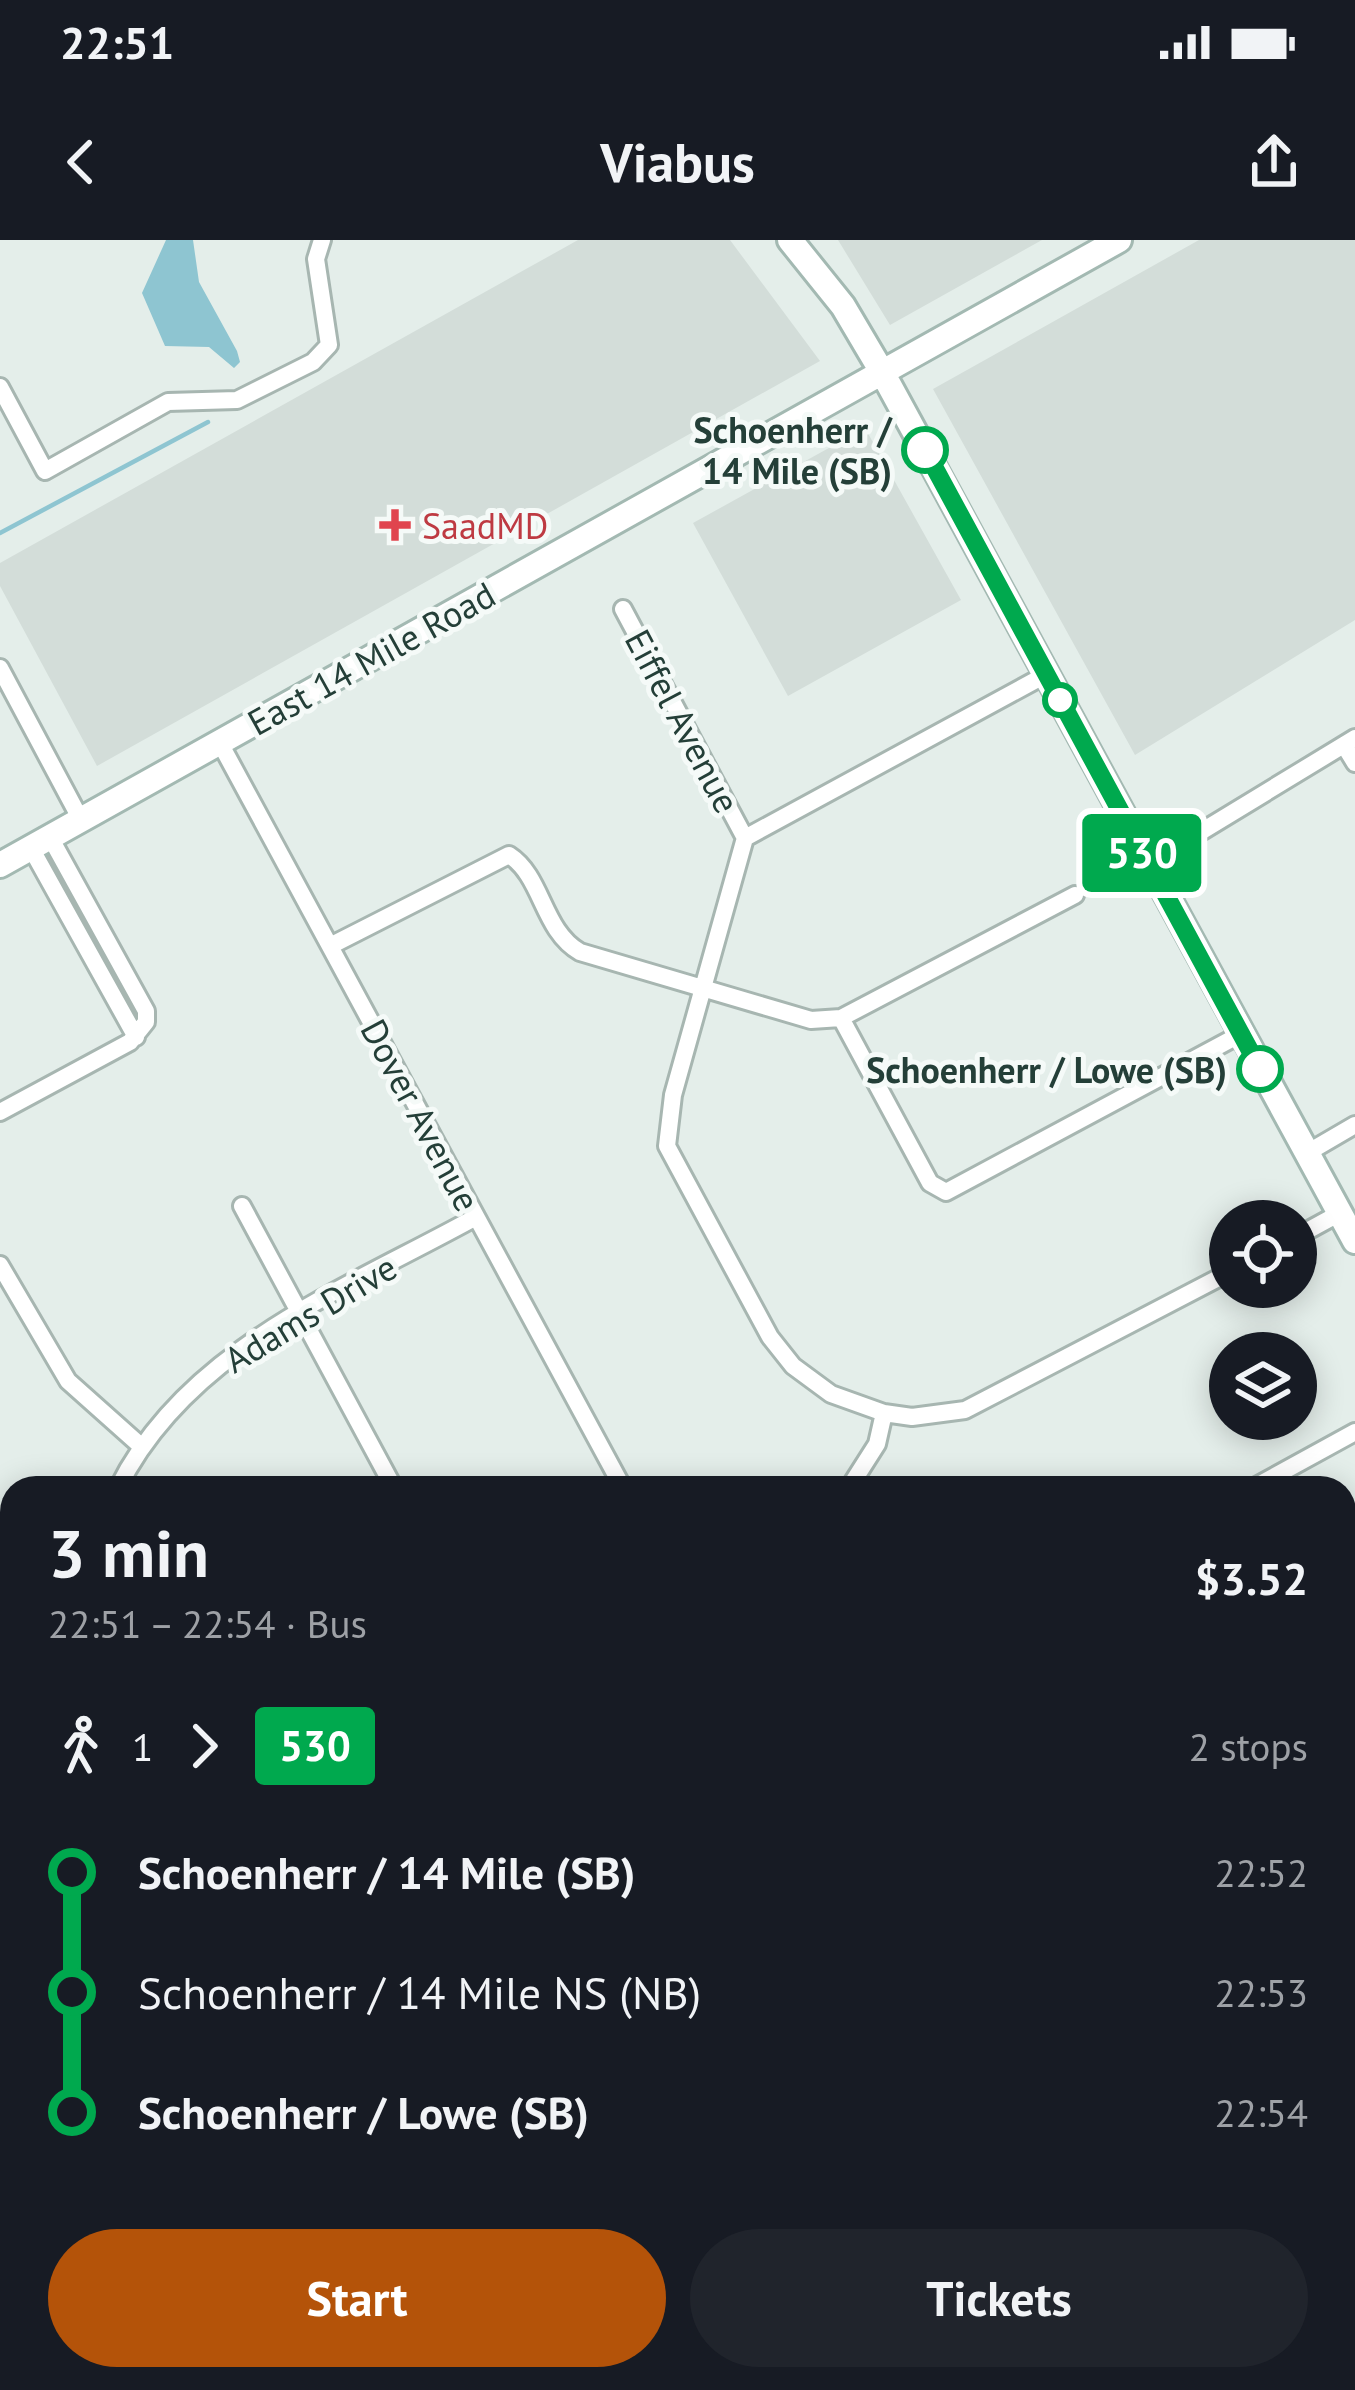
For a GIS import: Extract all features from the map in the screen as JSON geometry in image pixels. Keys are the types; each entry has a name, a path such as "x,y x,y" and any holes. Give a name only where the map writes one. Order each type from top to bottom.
{"main road":[{"path":"790,240 843,306 882,372 1355,1241"},
{"name":"East 14 Mile Road","path":"0,866 1119,240"}],"street":[{"path":"0,387 45,471 168,402 237,400 323,353 330,337 316,253 322,240"},
{"name":"Eiffel Avenue","path":"623,609 745,838 668,1120 674,1163 779,1352 831,1394 884,1413"},
{"path":"0,668 81,820"},
{"path":"745,838 1047,674"},
{"name":"Dover Avenue","path":"220,742 616,1476"},
{"path":"1148,864 1349,742 1355,763"},
{"path":"0,1112 136,1037 41,843"},
{"path":"330,946 509,855 571,946 811,1020 841,1018 1075,895"},
{"path":"841,1018 930,1183 940,1191 1241,1034"},
{"path":"1306,1153 1355,1125"},
{"path":"242,1206 388,1476"},
{"path":"1317,1226 1340,1213"},
{"name":"Adams Drive","path":"125,1476 142,1447 218,1366 300,1313 476,1217"},
{"path":"0,1265 60,1370 97,1411 142,1447"},
{"path":"857,1476 877,1444 884,1413 934,1416 987,1403 1209,1284"},
{"path":"1275,1476 1355,1432"}],"shaded area":[{"path":"578,240 730,240 820,361 97,766 0,586 0,563"},
{"path":"838,240 1042,240 890,325"},
{"path":"1199,240 1355,240 1355,620 1135,755 933,389"},
{"path":"865,428 961,600 788,696 693,523"}],"water":[{"path":"166,240 193,240 199,282 237,351 240,362 234,368 209,347 165,346 142,293"}],"waterway":[{"path":"0,533 208,422"}],"bus line":[{"name":"530","path":"925,450 1260,1069"}],"place":[{"name":"Schoenherr / 14 Mile (SB)","path":"925,450"},
{"name":"SaadMD","path":"395,525"},
{"name":"Schoenherr / Lowe (SB)","path":"1260,1069"}]}
